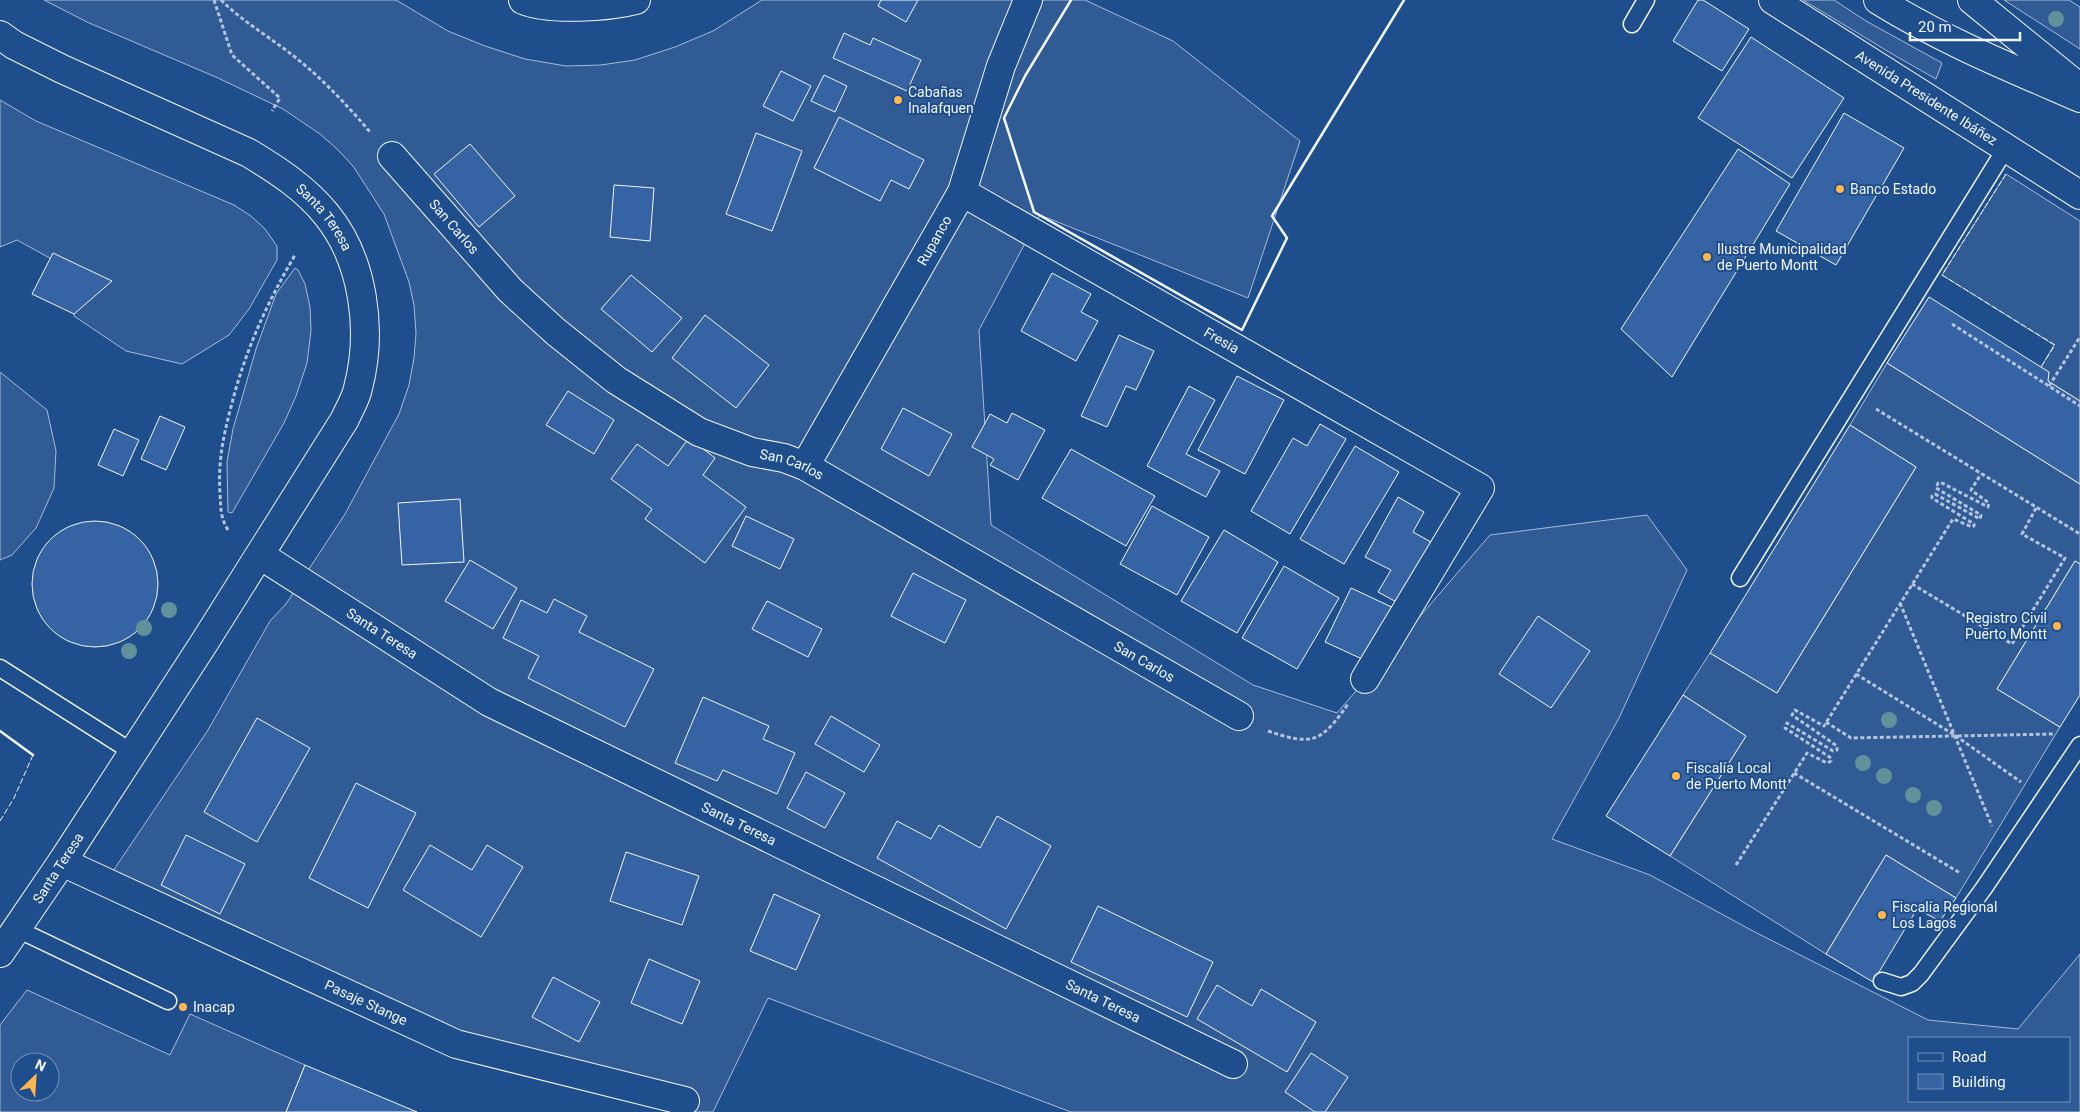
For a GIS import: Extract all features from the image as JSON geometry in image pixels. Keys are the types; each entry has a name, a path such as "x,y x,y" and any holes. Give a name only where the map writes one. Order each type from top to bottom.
{"street":[{"path":"523,0 560,6 593,7 636,0"},
{"name":"Rupanco","path":"805,466 962,192 1001,66 1028,0"},
{"name":"Avenida Presidente Ibáñez","path":"1773,0 2080,195"},
{"path":"1878,0 1930,32 2080,98"},
{"path":"1972,0 2080,88"},
{"name":"Santa Teresa","path":"0,36 62,69 249,152 277,170 303,191 326,214 342,240 354,268 363,305 366,329 364,359 358,390 345,419 260,555 62,862 0,953"},
{"name":"San Carlos","path":"392,156 510,290 556,332 616,380 699,432 752,452 784,458 805,466 1239,716"},
{"name":"Fresia","path":"962,192 1480,488 1364,679"},
{"name":"Santa Teresa","path":"260,555 489,702 1233,1064"},
{"name":"Pasaje Stange","path":"62,862 456,1044 685,1101"}],"lane":[{"path":"1632,24 1646,0"},
{"path":"1740,578 2006,148"},
{"path":"0,668 132,752"},
{"path":"1882,980 1901,987 1912,983 1921,974 1984,888 2080,746"},
{"path":"17,928 168,1001"}],"path":[{"path":"214,0 232,55 280,98 272,111"},
{"path":"221,0 234,13 293,55 338,95 392,156"},
{"path":"228,530 222,520 218,469 223,437 238,381 255,330 271,296 295,256"},
{"path":"1952,324 2080,406"},
{"path":"2049,386 2080,337"},
{"path":"1885,415 2080,534"},
{"path":"1736,865 1807,753 1828,763 1831,761 1831,758 1785,728 1788,723 1833,751 1838,750 1837,746 1792,715 1795,710 1824,726 1953,518 1972,527 1974,526 1974,524 1932,498 1932,496 1935,494 1980,519 1981,515 1936,488 1938,483 1940,482 1988,506 1990,503 1971,490 1981,474"},
{"path":"1912,584 2012,644 2065,558 2022,534 2036,508"},
{"path":"1900,603 2005,856"},
{"path":"1856,674 1956,736 2044,799"},
{"path":"1239,716 1268,731 1295,740 1309,739 1329,729 1364,679"},
{"path":"1826,722 1851,738 2061,734"},
{"path":"1794,773 1984,888"}],"shaded area":[{"path":"44,0 396,0 448,31 485,46 525,59 566,66 601,65 635,60 675,47 713,31 762,0 1085,0 1173,41 1300,141 1248,298 1040,215 979,330 991,525 1253,685 1337,713 1490,535 1647,515 1687,570 1619,718 1552,839 1650,875 1751,930 1928,1020 2018,1029 2080,954 2080,1112 1071,1112 768,998 713,1112 688,1112 458,1038 113,871 208,730 270,621 286,604 345,514 399,414 409,385 414,358 416,333 414,305 409,282 384,214 353,166 320,134 283,109 218,78 87,22"},
{"path":"1803,0 1834,0 1866,21 1942,63 1936,79 1894,55"},
{"path":"2004,0 2069,0 2080,7 2080,49"},
{"path":"0,100 36,121 234,205 251,216 265,229 277,246 277,260 249,309 229,335 182,364 126,351 74,316 77,273 17,240 0,247"},
{"path":"2006,174 2080,221 2080,401 2048,381 2041,367 2054,345 1942,275"},
{"path":"295,268 305,284 310,307 311,331 307,363 296,396 284,423 232,513 228,512 227,462 233,429 256,349 276,294"},
{"path":"1887,363 2080,484 2080,564 2075,561 1997,689 2060,727 1956,898 1886,855 1826,954 1670,856 1746,736 1683,695 1710,653 1777,693 1916,467 1850,425"},
{"path":"0,372 47,410 56,451 54,488 36,528 12,555 0,560"},
{"path":"27,990 170,1055 190,1014 305,1065 286,1112 0,1112 0,1025"}],"building":[{"path":"881,0 918,0 906,22 878,6"},
{"path":"1698,0 1703,0 1749,29 1722,71 1673,41"},
{"path":"844,33 870,45 873,38 921,60 907,91 833,58"},
{"path":"1751,37 1844,98 1792,178 1698,118"},
{"path":"781,71 811,86 793,121 763,106"},
{"path":"824,75 847,86 835,112 811,101"},
{"name":"Banco Estado","path":"1844,113 1904,148 1836,265 1776,231"},
{"path":"839,117 924,160 909,189 891,180 880,201 814,168"},
{"path":"756,133 802,151 772,231 726,214"},
{"path":"470,144 515,196 479,227 434,174"},
{"name":"Ilustre Municipalidad de Puerto Montt","path":"1738,149 1790,184 1672,377 1621,329"},
{"path":"614,185 654,188 650,241 610,237"},
{"path":"53,253 112,281 74,314 32,294"},
{"path":"1052,273 1091,294 1081,312 1098,321 1076,361 1021,331"},
{"path":"631,275 682,318 652,352 601,309"},
{"path":"1929,297 2049,372 2048,381 2080,401 2080,484 1887,363"},
{"path":"705,315 769,365 736,408 672,358"},
{"path":"1119,335 1154,351 1136,390 1126,386 1107,427 1081,416"},
{"path":"1237,376 1284,400 1245,474 1198,450"},
{"path":"1189,386 1215,400 1186,454 1220,471 1206,497 1147,466"},
{"path":"568,391 614,420 594,454 546,425"},
{"path":"903,408 952,434 929,476 881,449"},
{"path":"1012,413 1045,430 1018,480 990,465 994,459 972,447 990,414 1007,423"},
{"path":"160,416 185,427 166,470 141,459"},
{"path":"1320,424 1346,439 1290,534 1251,511 1293,438 1307,446"},
{"path":"1850,425 1916,467 1777,693 1710,653"},
{"path":"114,429 139,440 123,476 98,465"},
{"path":"689,438 715,458 703,475 746,507 705,563 645,519 652,509 611,479 637,444 668,466"},
{"path":"1355,446 1399,472 1344,564 1300,539"},
{"path":"1071,449 1155,496 1126,546 1042,498"},
{"path":"1398,497 1424,512 1413,532 1431,542 1416,570 1404,606 1378,592 1391,570 1365,557"},
{"path":"460,499 464,562 402,565 398,503"},
{"path":"1152,506 1209,537 1177,595 1120,564"},
{"path":"746,516 794,539 780,569 732,546"},
{"path":"95,521 119,526 140,539 153,560 158,584 153,608 140,629 119,642 95,647 71,642 50,629 37,608 32,584 37,560 50,539 71,526"},
{"path":"1224,530 1278,562 1237,633 1181,601"},
{"path":"470,560 517,588 493,629 445,601"},
{"name":"Registro Civil Puerto Montt","path":"2075,561 2080,564 2080,695 2060,727 1997,689"},
{"path":"1284,566 1339,598 1297,669 1242,638"},
{"path":"913,573 966,600 945,643 891,616"},
{"path":"1351,588 1398,610 1373,664 1325,642"},
{"path":"554,599 587,616 579,632 654,669 625,727 528,678 539,656 503,638 521,600 547,613"},
{"path":"767,601 822,629 808,657 752,629"},
{"path":"1538,616 1590,651 1551,708 1499,674"},
{"name":"Fiscalía Local de Puerto Montt","path":"1683,695 1746,736 1670,856 1606,816"},
{"path":"703,697 769,726 763,739 795,753 777,794 723,770 717,781 675,763"},
{"path":"831,716 880,745 864,772 815,744"},
{"path":"257,718 310,748 257,842 204,812"},
{"path":"806,772 845,793 825,828 787,808"},
{"path":"356,783 416,813 368,908 309,878"},
{"path":"997,816 1051,846 1006,929 877,858 897,821 931,839 939,825 980,848"},
{"path":"186,835 245,864 220,914 161,885"},
{"path":"430,845 472,870 487,845 523,867 481,937 403,890"},
{"path":"626,852 699,876 682,925 610,901"},
{"name":"Fiscalía Regional Los Lagos","path":"1886,855 1956,898 1940,921 1917,909 1873,982 1826,954"},
{"path":"774,894 820,915 796,970 750,951"},
{"path":"1098,906 1213,962 1187,1017 1071,962"},
{"path":"649,959 700,981 682,1024 631,1003"},
{"path":"553,977 600,1002 579,1042 532,1017"},
{"path":"1217,985 1252,1006 1261,989 1316,1022 1287,1072 1197,1019"},
{"path":"1311,1053 1348,1077 1325,1112 1315,1112 1285,1092"},
{"path":"305,1065 417,1112 286,1112"}],"fence":[{"path":"2006,174 1942,275 2055,345 2041,367"},
{"path":"0,821 14,798 33,755"}],"wall":[{"path":"1071,0 1025,76 1004,118 1034,212 1242,330 1287,238 1272,216 1404,0"},
{"path":"0,731 33,755"}],"place":[{"name":"Cabañas Inalafquen","path":"898,100"},
{"name":"Banco Estado","path":"1840,189"},
{"name":"Ilustre Municipalidad de Puerto Montt","path":"1707,257"},
{"name":"Registro Civil Puerto Montt","path":"2057,626"},
{"name":"Fiscalía Local de Puerto Montt","path":"1676,776"},
{"name":"Fiscalía Regional Los Lagos","path":"1882,915"},
{"name":"Inacap","path":"183,1007"}]}
